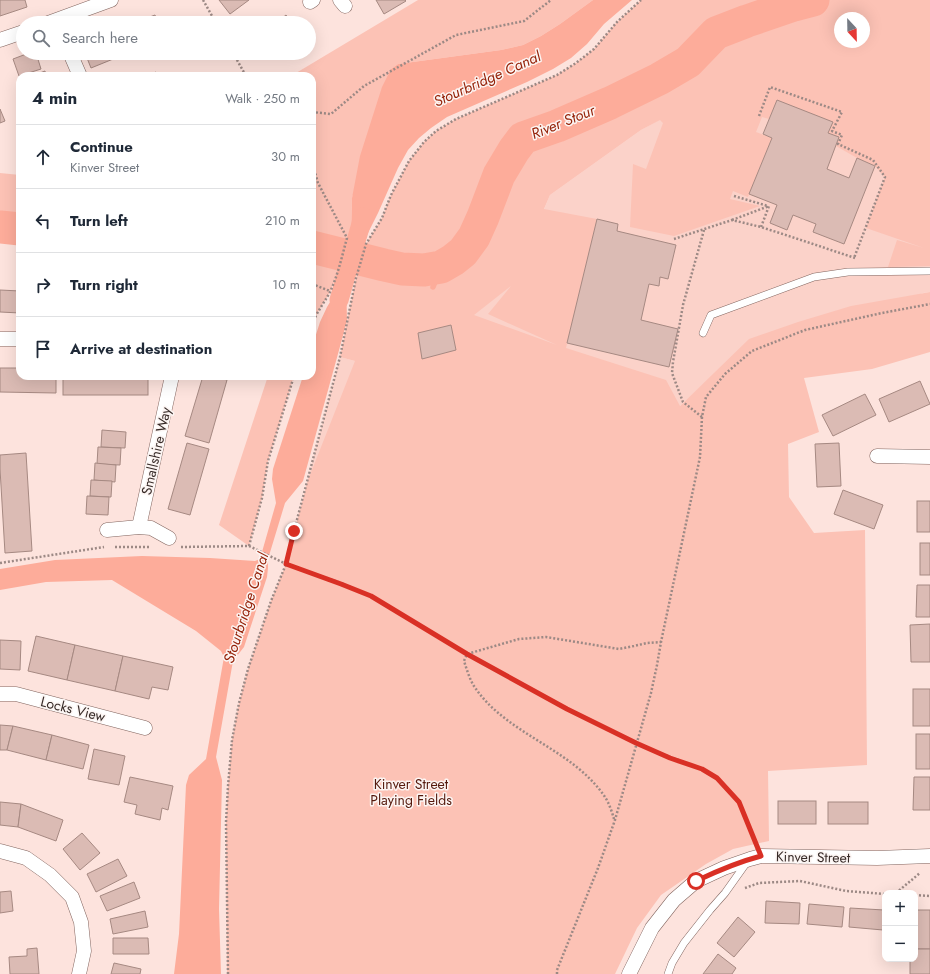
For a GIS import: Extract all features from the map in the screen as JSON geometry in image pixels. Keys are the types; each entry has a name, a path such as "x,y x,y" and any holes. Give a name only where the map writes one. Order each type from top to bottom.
{"street":[{"path":"70,16 111,0"},
{"path":"0,40 16,34"},
{"path":"73,60 78,72"},
{"path":"0,339 16,339"},
{"name":"Smallshire Way","path":"139,527 171,380"},
{"path":"877,456 930,457"},
{"path":"107,530 139,527 151,528 174,542"},
{"name":"Locks View","path":"0,694 16,694 145,728"},
{"path":"0,851 26,858 50,875 72,897 81,922 84,952 78,974"},
{"name":"Kinver Street","path":"629,974 652,928 674,900 696,881 724,868 755,858 877,858 930,856"}],"lane":[{"path":"703,333 711,314 814,277 848,272 930,271"},
{"path":"668,974 672,963 684,943 710,910 755,858"}],"path":[{"path":"204,0 212,16"},
{"path":"316,112 331,114 364,86 456,35 524,20 552,0"},
{"path":"228,974 226,822 232,740 239,703 248,669 271,601 286,564 340,357 356,278 366,244 382,218 391,195 409,161 424,142 436,131 456,119 557,75 576,63 594,49 617,22 641,0"},
{"path":"237,60 244,72"},
{"path":"759,116 770,87 842,112 832,131 842,135 838,144 873,160 886,177 854,258"},
{"path":"316,176 318,183 347,238 330,291 316,315"},
{"path":"734,196 769,206"},
{"path":"760,228 769,206"},
{"path":"674,239 704,230 769,206"},
{"path":"732,220 804,241 862,261"},
{"path":"702,416 683,402 672,373 683,305 704,230"},
{"path":"316,286 330,291"},
{"path":"557,974 557,970 598,868 614,820 652,686 700,457 702,416 706,397 725,374 752,351 805,330 930,304"},
{"path":"249,546 262,498 268,462 293,380"},
{"path":"174,542 249,546 286,564 371,596 467,654 567,709 636,743 670,758 702,769 717,778 739,802 755,858"},
{"path":"0,563 101,547 156,547"},
{"path":"467,654 519,639 546,637 619,649 647,643 661,642"},
{"path":"467,654 464,661 468,671 476,688 491,706 510,722 573,764 596,785 606,798 614,820"},
{"path":"900,890 924,869"},
{"path":"724,894 759,883 800,881 846,891 882,894"},
{"path":"918,895 930,896"}],"shaded area":[{"path":"809,37 930,138 930,292 923,293 712,376 680,406 286,564 340,357 355,361 474,314 513,284 550,195 641,130"}],"green space":[{"path":"418,0 593,0 560,24 523,45 501,50 398,64 391,69 352,198 351,233 347,238 333,286 316,316 316,72 298,72"},
{"name":"Kinver Street Playing Fields","path":"641,0 930,0 930,266 888,267 897,240 924,248 866,228 885,177 875,166 836,146 839,137 828,133 832,122 777,100 769,119 762,117 756,132 772,138 748,197 733,191 730,199 760,206 674,236 630,227 633,164 646,169 663,123 660,120 641,130 550,195 544,209 597,219 566,348 666,380 680,406 749,339 851,306 930,292 930,352 872,369 804,378 819,432 788,444 789,497 814,533 865,530 867,765 768,771 769,841 733,849 706,864 661,895 637,928 615,974 227,974 226,822 232,740 239,703 248,669 271,601 286,564 308,480 355,361 340,357 356,278 366,244 382,218 391,195 409,161 424,142 436,131 456,119 557,75 594,49 617,22","holes":["511,286 488,314 557,345 474,315"]},
{"path":"0,173 16,175 16,229 0,227"},
{"path":"267,380 293,380 268,461 262,498 249,546 219,525"}],"water":[{"name":"Stourbridge Canal","path":"593,0 632,0 604,24 587,44 571,58 527,82 447,117 419,138 408,150 398,168 367,235 357,241 351,233 352,198 360,156 382,87 391,69 398,64 501,50 523,45 560,24"},
{"name":"Stourbridge Canal","path":"346,276 347,321 303,481 285,503 268,559 267,577 244,647 233,661 216,757 222,780 219,909 221,974 174,974 179,934 186,785 189,775 206,759 224,657 221,651 196,631 112,580 46,582 0,590 0,569 55,560 142,556 255,561 260,559 276,503 272,479 273,469 302,380 316,380 316,334 327,307"}],"building":[{"path":"0,0 25,0 27,7 0,16"},
{"path":"219,0 249,0 230,14"},
{"path":"376,0 405,0 406,1 384,14"},
{"path":"16,58 16,60 38,60 41,69 32,72 18,72 13,59"},
{"path":"88,60 111,60 91,68"},
{"path":"777,100 833,122 828,133 839,137 827,169 849,178 857,158 875,166 844,244 813,232 816,224 793,215 787,230 770,223 777,205 749,194 772,138 763,134"},
{"path":"0,109 5,121 0,123"},
{"path":"597,219 618,224 617,231 676,245 668,279 660,277 659,286 649,284 641,320 678,329 669,367 567,343"},
{"path":"0,290 16,291 16,313 0,312"},
{"path":"451,325 456,350 422,359 418,333"},
{"path":"0,368 16,368 16,380 56,380 56,393 0,392"},
{"path":"63,380 148,380 148,395 63,395"},
{"path":"202,380 227,380 209,443 185,436"},
{"path":"920,381 930,404 889,422 879,399"},
{"path":"865,394 876,415 833,436 822,415"},
{"path":"102,430 126,432 125,448 101,447"},
{"path":"187,443 209,449 190,515 168,509"},
{"path":"839,443 841,486 817,487 815,444"},
{"path":"98,447 121,448 120,465 97,464"},
{"path":"26,453 32,551 5,553 0,455"},
{"path":"95,463 116,465 115,482 94,480"},
{"path":"91,480 112,481 111,497 90,496"},
{"path":"843,490 883,505 874,529 834,514"},
{"path":"87,496 109,497 108,515 86,514"},
{"path":"917,501 930,501 930,532 917,532"},
{"path":"920,543 930,543 930,575 920,575"},
{"path":"917,585 930,585 930,617 916,617"},
{"path":"930,624 930,662 911,662 910,625"},
{"path":"36,636 75,645 67,680 28,671"},
{"path":"0,640 21,641 20,670 0,669"},
{"path":"75,645 123,656 115,691 67,680"},
{"path":"123,656 173,667 168,690 152,687 149,699 115,691"},
{"path":"913,689 930,689 930,726 913,726"},
{"path":"0,725 13,726 7,750 0,750"},
{"path":"13,726 52,735 46,760 7,750"},
{"path":"916,734 930,734 930,769 916,769"},
{"path":"52,735 89,745 83,769 46,760"},
{"path":"94,749 125,756 119,785 88,779"},
{"path":"130,777 173,786 168,810 162,808 160,820 135,814 137,805 124,802"},
{"path":"914,777 930,777 930,810 913,810"},
{"path":"778,801 816,801 816,824 778,824"},
{"path":"0,802 21,804 18,827 0,825"},
{"path":"828,802 868,802 868,824 828,824"},
{"path":"21,804 63,820 56,841 18,827"},
{"path":"82,833 100,853 80,870 63,849"},
{"path":"118,859 127,876 96,892 87,874"},
{"path":"134,882 140,898 107,911 100,896"},
{"path":"11,891 13,911 0,913 0,892"},
{"path":"766,901 800,903 799,924 765,923"},
{"path":"809,904 844,907 842,927 807,924"},
{"path":"850,908 882,910 882,930 849,927"},
{"path":"918,910 930,910 930,949 918,949"},
{"path":"145,911 148,927 113,934 110,919"},
{"path":"738,917 755,932 734,957 717,943"},
{"path":"113,938 148,938 149,954 113,954"},
{"path":"37,948 39,974 10,974 9,957 27,956 27,949"},
{"path":"918,949 930,949 930,974 910,974 910,962 918,962"},
{"path":"718,954 736,968 732,974 703,974"},
{"path":"114,963 141,969 140,974 111,974"}],"waterway":[{"name":"River Stour","path":"316,248 402,269 424,270 441,267 463,252 474,237 499,175 523,138 557,126 610,103 659,79 688,62 716,33 794,5 813,0"},
{"name":"River Stour","path":"339,300 363,217"},
{"name":"River Stour","path":"0,227 16,229"},
{"path":"433,287 441,267"}],"route":[{"path":"294,531 286,564 311,572 371,596 467,654 495,668 567,709 636,743 670,758 702,769 717,778 739,802 761,856 724,868 696,881"}]}
